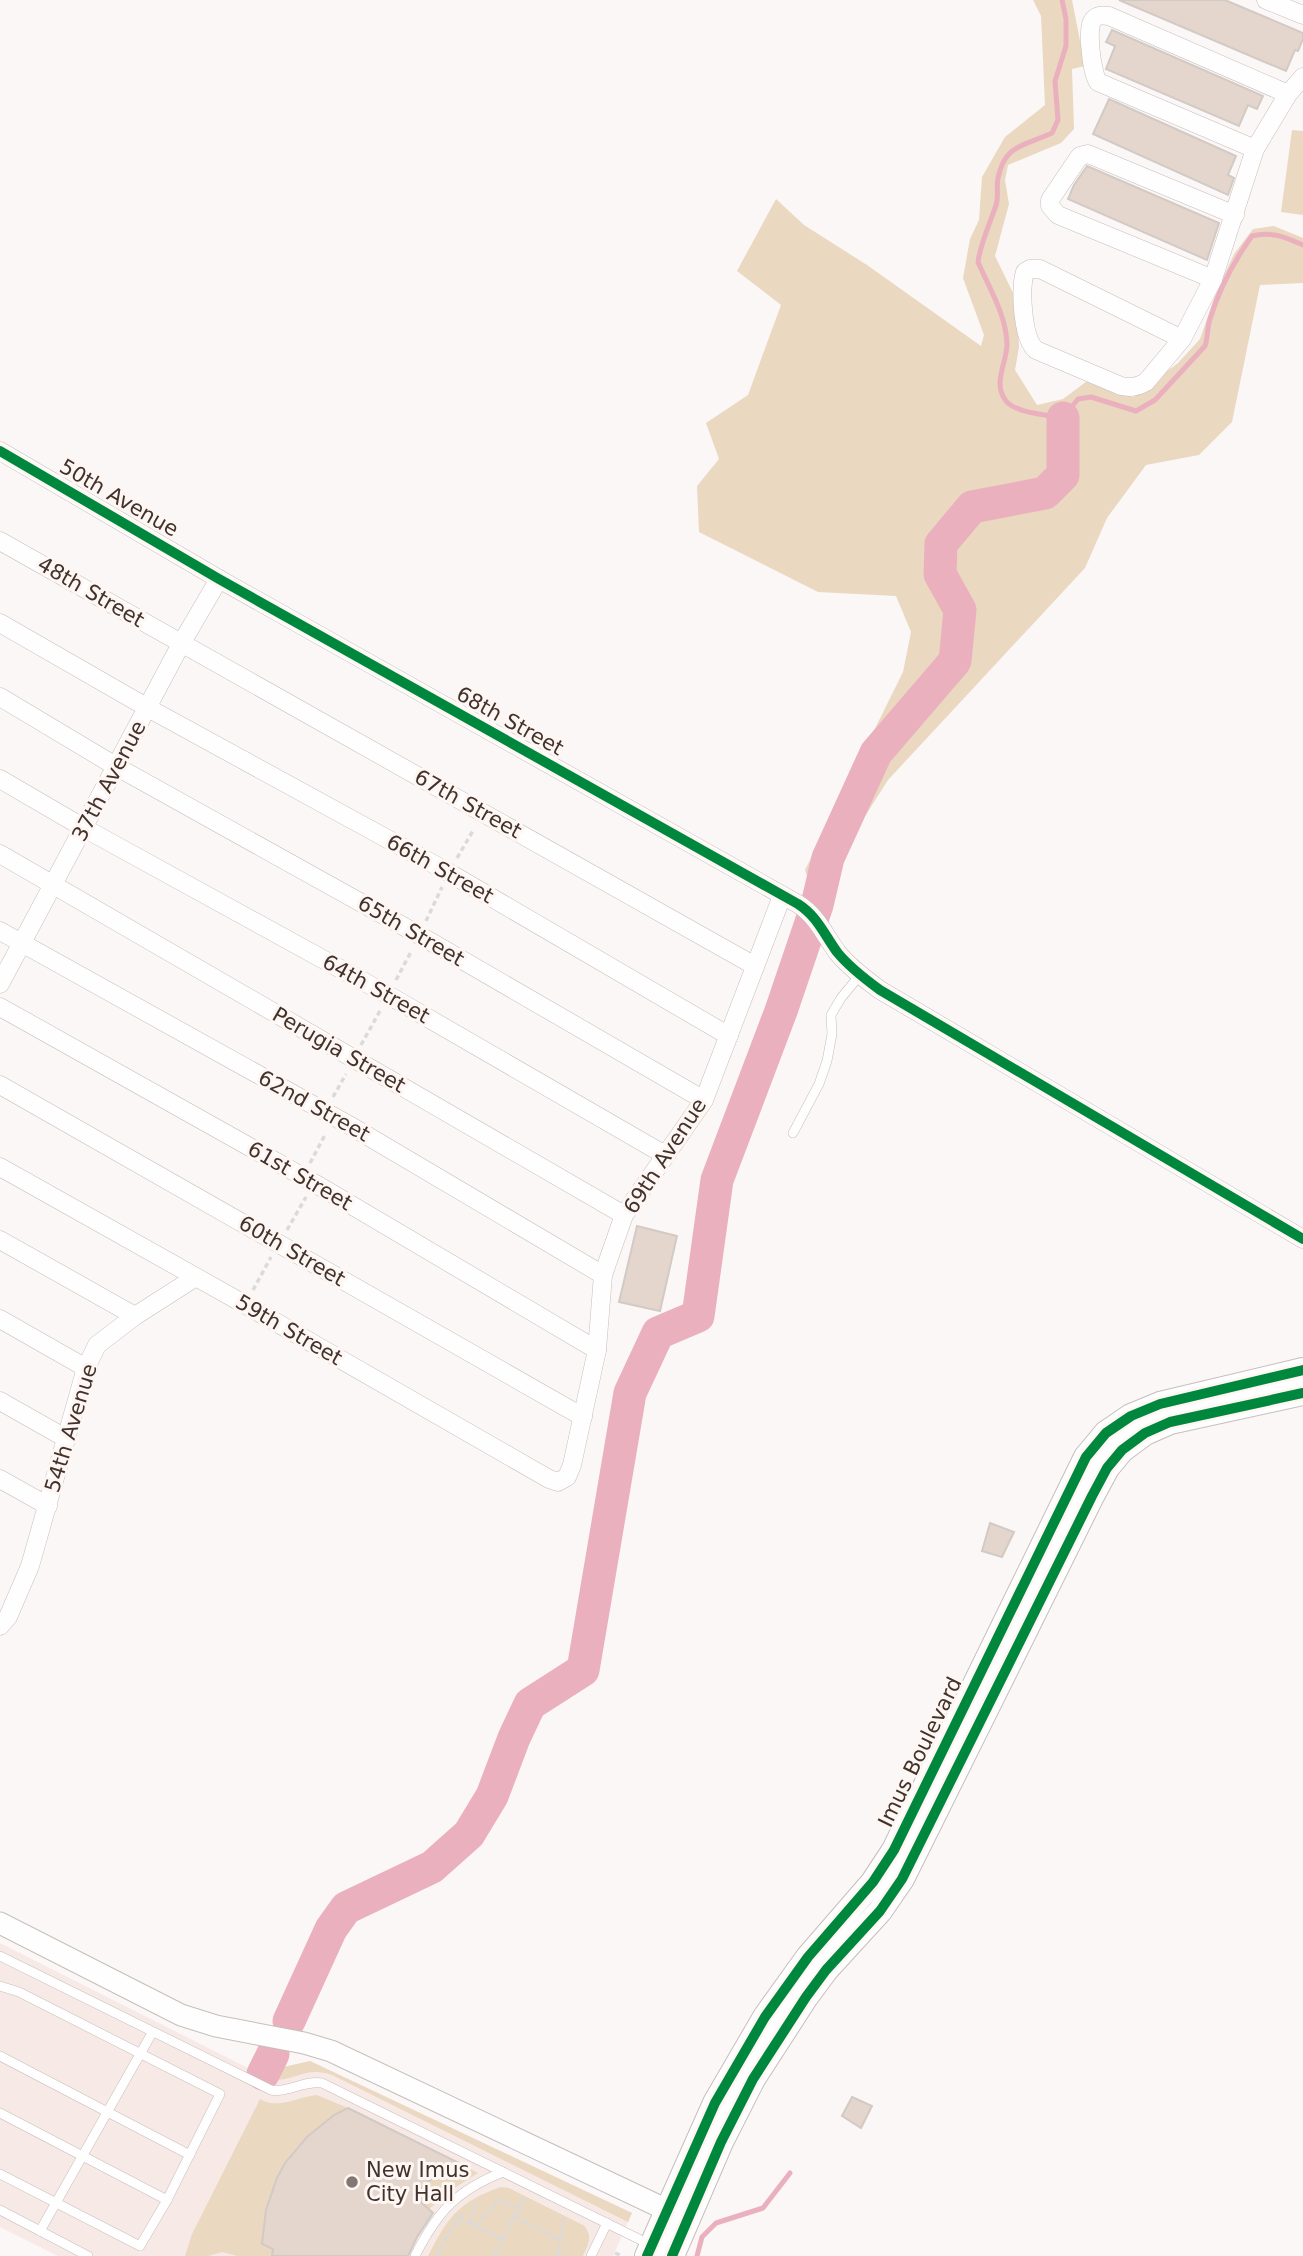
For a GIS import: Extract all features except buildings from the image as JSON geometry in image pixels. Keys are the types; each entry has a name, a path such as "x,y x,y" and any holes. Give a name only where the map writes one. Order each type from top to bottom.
{"main road":[{"name":"Imus Boulevard","path":"661,2253 667,2210 715,2104 765,2017 808,1957 873,1882 894,1850 1086,1457 1106,1433 1132,1416 1160,1404 1303,1370"},
{"name":"Imus Boulevard","path":"661,2253 753,2079 806,1997 880,1911 902,1879 1107,1468 1122,1450 1145,1433 1170,1422 1303,1393"}],"street":[{"path":"1266,0 1303,15"},
{"path":"1255,149 1098,82 1094,73 1089,30 1091,23 1095,17 1109,16 1288,94"},
{"path":"1182,339 1041,269 1025,272 1022,288 1030,345 1036,350 1129,388 1146,382 1182,339 1213,279 1255,149 1288,94 1303,77"},
{"path":"1213,279 1058,215 1053,211 1050,200 1080,156 1088,154 1235,215"},
{"name":"50th Avenue","path":"0,451 219,579"},
{"name":"48th Street","path":"0,541 181,644"},
{"name":"37th Avenue","path":"0,984 181,644 219,579"},
{"name":"68th Street","path":"219,579 807,910 838,952 860,975 880,990 1303,1239"},
{"path":"0,623 148,708"},
{"name":"67th Street","path":"181,644 755,965"},
{"name":"65th Street","path":"0,697 117,767 419,935 704,1100"},
{"name":"66th Street","path":"148,708 449,873 729,1036"},
{"name":"64th Street","path":"0,779 388,995 665,1155"},
{"name":"Perugia Street","path":"0,854 624,1215"},
{"name":"69th Avenue","path":"572,1465 597,1350 603,1275 624,1215 704,1100 782,896"},
{"name":"62nd Street","path":"0,931 330,1114 603,1275"},
{"name":"61st Street","path":"0,1007 302,1177 597,1350"},
{"name":"60th Street","path":"0,1085 583,1417"},
{"name":"59th Street","path":"0,1167 549,1479 558,1482 567,1477 572,1465"},
{"path":"0,1240 135,1316"},
{"name":"54th Avenue","path":"48,1506 86,1368 97,1345 135,1316 196,1277"},
{"path":"0,1320 86,1368"},
{"path":"0,1401 67,1439"},
{"path":"0,1479 48,1506 30,1566 8,1617 0,1626"},
{"path":"0,1923 181,2015 216,2026 331,2051 667,2210"}],"lane":[{"path":"793,1133 819,1084 832,1034 831,1015 860,975"},
{"path":"0,1956 271,2090 282,2091 312,2082 322,2084 607,2223 661,2253"},
{"path":"0,1986 19,1992 220,2094 167,2200 140,2246 0,2174"},
{"path":"40,2231 152,2033"},
{"path":"0,2056 190,2155"},
{"path":"0,2113 167,2200"},
{"path":"415,2256 435,2219 454,2199 503,2172"},
{"path":"0,2210 88,2256"},
{"path":"592,2256 607,2223"}],"path":[{"path":"302,1177 355,1059 449,873 483,813"},
{"path":"495,2256 530,2186"},
{"path":"472,2225 500,2200 519,2209"},
{"path":"437,2256 471,2202 475,2205 472,2225"},
{"path":"558,2256 566,2203"},
{"path":"514,2217 560,2240"},
{"path":"459,2218 503,2240"},
{"path":"615,2253 622,2256"}],"shaded area":[{"path":"1033,0 1072,0 1085,66 1072,69 1074,129 1061,143 1008,165 1005,180 1009,204 995,256 1017,301 1019,347 1015,370 1037,405 1063,399 1087,381 1133,397 1178,363 1200,339 1216,293 1234,254 1253,229 1274,226 1303,238 1303,283 1260,285 1232,422 1199,455 1146,465 1107,518 1085,568 888,780 855,832 830,894 810,884 805,870 903,672 911,632 896,596 818,592 699,532 697,486 719,459 706,423 748,395 781,305 737,271 776,199 804,225 867,265 981,346 984,335 963,278 970,239 979,220 982,177 1005,137 1045,105 1041,16"},
{"path":"1292,130 1303,131 1303,215 1281,212"},
{"path":"0,1943 270,2079 275,2069 310,2061 632,2213 613,2256 58,2256 0,2227"},
{"path":"310,2061 632,2213 628,2222 332,2075 313,2072 285,2079 270,2079 275,2069"},
{"path":"317,2095 348,2108 312,2132 286,2164 270,2201 265,2222 262,2243 273,2249 272,2256 237,2256 222,2252 208,2256 185,2256 192,2234 260,2099 281,2103"},
{"path":"457,2162 478,2173 429,2209 414,2196 440,2172"},
{"path":"501,2187 509,2188 583,2225 589,2236 583,2256 428,2256 456,2212 474,2199"}],"waterway":[{"path":"1062,0 1066,19 1066,46 1055,81 1058,120 1052,133 1017,148 1005,158 998,178 997,202 978,262 1000,312 1006,333 1007,344 1000,380 1006,401 1024,411 1063,418 1078,399 1091,397 1136,411 1155,400 1205,346 1209,322 1218,297 1252,236 1284,237 1303,245"},
{"path":"289,2021 331,1929 346,1908 432,1867 469,1834 492,1796 530,1704 583,1670 630,1393 658,1333 698,1316 717,1180 781,1011 817,905 828,858 876,753 955,661 960,610 940,574 941,544 972,507 1045,493 1063,475 1063,418"},
{"path":"263,2074 273,2054"},
{"path":"697,2256 702,2237 716,2223 763,2208 790,2173"}],"cycle path":[{"path":"0,451 219,579 798,904 815,920 837,952 880,990 1303,1239"},
{"path":"647,2256 715,2103 765,2017 808,1957 873,1882 894,1850 1086,1457 1106,1433 1131,1416 1160,1404 1303,1370"},
{"path":"672,2256 721,2142 753,2079 826,1970 880,1911 902,1879 1107,1468 1122,1450 1145,1433 1170,1422 1303,1393"}],"place":[{"name":"New Imus City Hall","path":"352,2182"}]}
